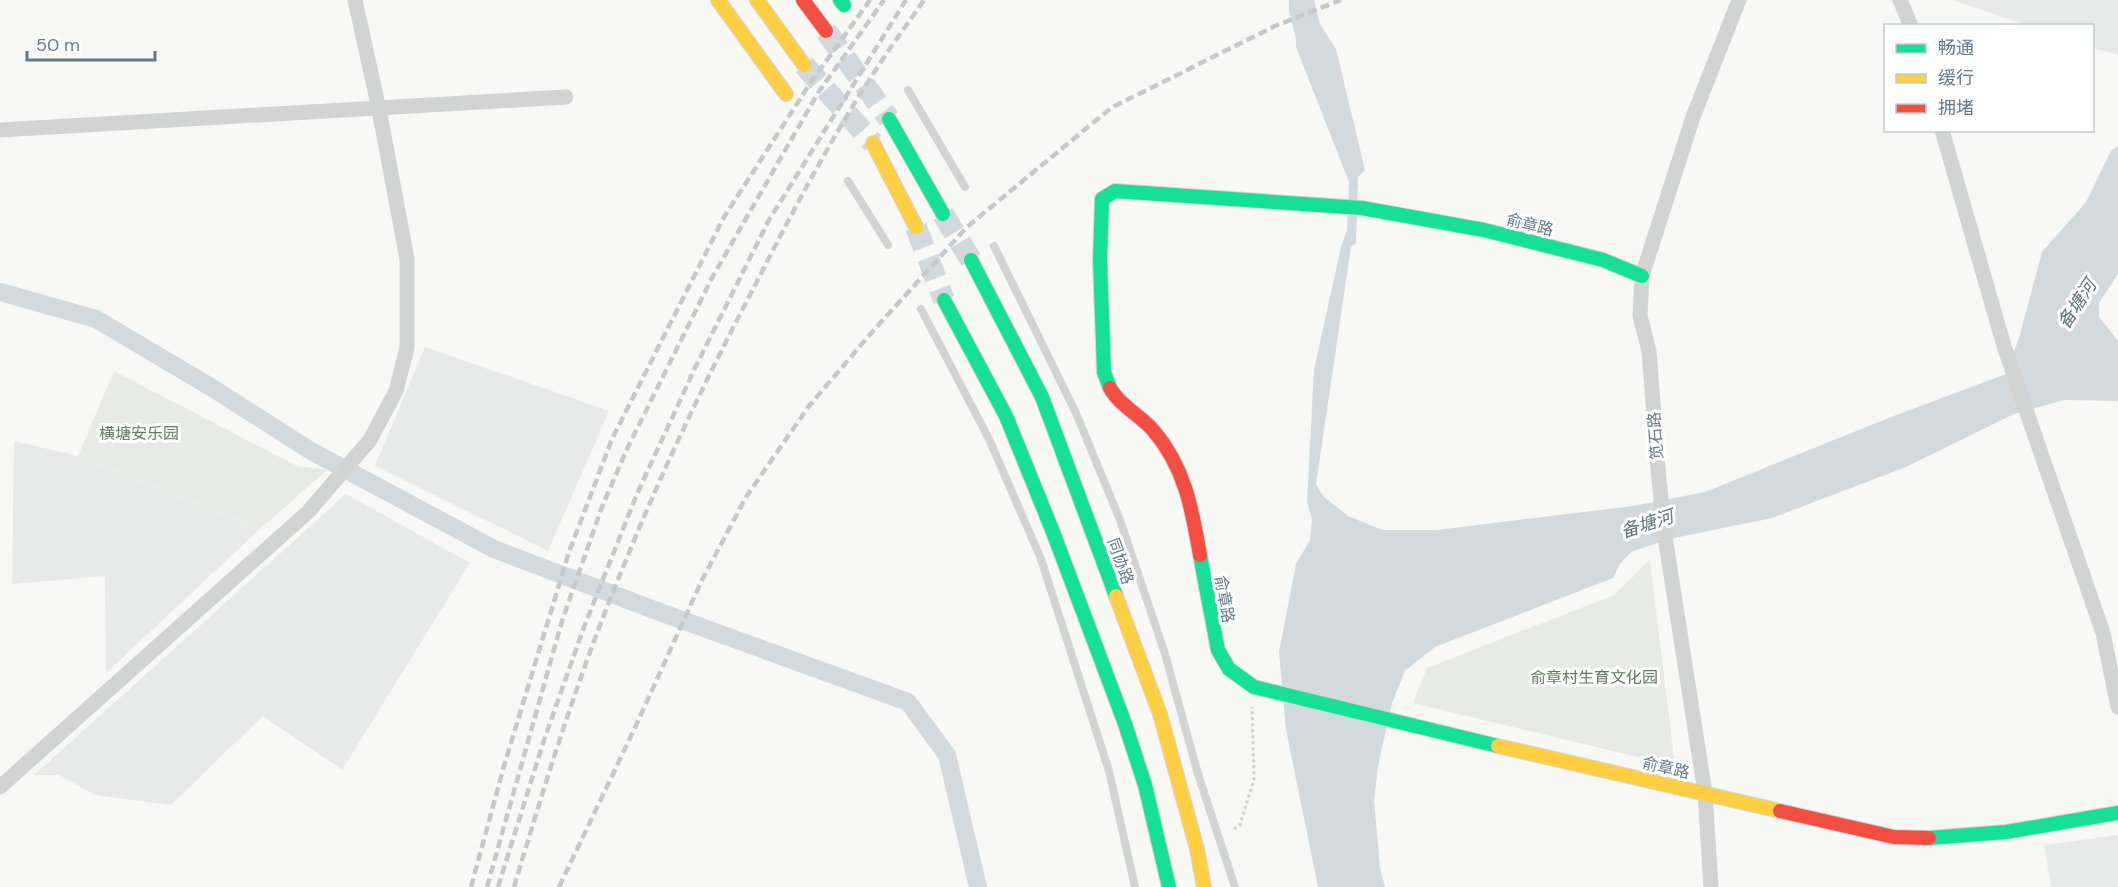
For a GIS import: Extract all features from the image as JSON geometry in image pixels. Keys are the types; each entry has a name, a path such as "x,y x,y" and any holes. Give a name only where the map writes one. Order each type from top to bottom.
{"street":[{"path":"0,788 308,512 366,446 396,391 407,348 407,259 379,109 355,0"},
{"path":"718,0 786,94"},
{"path":"757,0 804,66"},
{"path":"803,0 826,31"},
{"name":"笕石路","path":"1711,887 1705,794 1666,543 1649,351 1640,316 1642,276 1693,117 1739,0"},
{"path":"1899,0 1910,24"},
{"path":"0,130 566,98"},
{"path":"889,119 943,214"},
{"path":"1943,132 2004,346 2103,633 2118,707"},
{"path":"873,143 916,227"},
{"name":"俞章路","path":"1642,276 1603,260 1484,230 1362,208 1115,191 1102,199 1100,260 1104,372 1112,391 1153,430 1184,479 1194,519 1213,631 1218,650 1229,669 1254,687 1407,725 1894,837 1924,840 2012,832 2118,813"},
{"name":"同协路","path":"971,260 1042,397 1148,681 1163,725 1197,849 1204,887"},
{"path":"944,300 1006,416 1053,532 1145,784 1169,887"}],"lane":[{"path":"908,90 965,187"},
{"path":"848,181 888,245"},
{"path":"994,246 1076,413 1120,520 1165,654 1198,774 1236,887"},
{"path":"921,309 989,439 1041,559 1109,771 1135,887"}],"path":[{"path":"1234,829 1240,825 1254,779 1252,715 1254,687"}],"shaded area":[{"path":"1952,0 2118,0 2118,55 2094,48 2094,24 2023,24"},
{"path":"425,347 609,411 548,551 375,466"},
{"path":"14,441 78,456 260,529 106,673 105,576 12,584"},
{"path":"346,494 470,563 342,770 263,716 171,805 95,795 59,775 34,775"},
{"path":"2118,835 2118,887 2051,887 2044,845"}],"green space":[{"name":"横塘安乐园","path":"114,371 297,466 327,470 260,529 78,456"},
{"name":"俞章村生育文化园","path":"1650,560 1675,766 1413,703 1427,668 1614,595"}],"water":[{"name":"备塘河","path":"1289,0 1314,0 1320,24 1336,49 1365,170 1358,177 1356,243 1351,247 1316,484 1323,496 1348,516 1382,530 1437,530 1633,506 1705,492 1891,417 2006,374 2019,338 2042,252 2086,202 2111,151 2118,146 2118,274 2099,303 2099,317 2118,341 2118,401 2064,400 2014,414 1906,467 1772,518 1669,539 1631,552 1620,564 1613,578 1435,647 1405,671 1392,703 1378,766 1374,800 1380,868 1385,887 1318,887 1286,730 1279,652 1296,564 1310,540 1312,519 1307,502 1314,370 1341,247 1347,230 1349,182 1296,47"}],"waterway":[{"path":"0,292 96,319 209,386 311,451 494,549 908,702 947,755 978,887"}],"tunnel":[{"path":"826,31 889,119"},
{"path":"804,65 873,143"},
{"path":"943,214 971,260"},
{"path":"916,227 944,300"}],"railway":[{"path":"471,887 504,766 569,552 612,439 724,217 809,85 870,0"},
{"path":"487,887 562,621 602,507 626,451 713,276 818,93 884,0"},
{"path":"498,887 544,740 584,627 637,494 695,368 769,220 906,0"},
{"path":"514,887 591,648 683,430 796,206 828,148 861,92 924,0"},
{"path":"559,887 702,580 746,497 809,406 873,331 967,227 1111,108 1275,26 1341,0"}],"traffic: fast":[{"path":"840,0 844,5"},
{"path":"889,119 943,214"},
{"path":"1110,388 1104,372 1100,260 1102,199 1115,191 1362,208 1484,230 1603,260 1642,276"},
{"path":"971,260 1042,397 1116,596"},
{"path":"944,300 1006,416 1053,532 1124,721 1145,785 1169,887"},
{"path":"1200,555 1218,650 1229,669 1254,687 1498,746"},
{"path":"1929,838 2006,832 2118,813"}],"traffic: slow":[{"path":"718,0 786,94"},
{"path":"757,0 804,65"},
{"path":"873,143 916,227"},
{"path":"1116,596 1160,714 1197,849 1204,887"},
{"path":"1498,746 1780,811"}],"traffic: jam":[{"path":"803,0 826,31"},
{"path":"1110,388 1119,400 1153,430 1173,459 1186,489 1200,555"},
{"path":"1780,811 1894,837 1929,838"}]}
